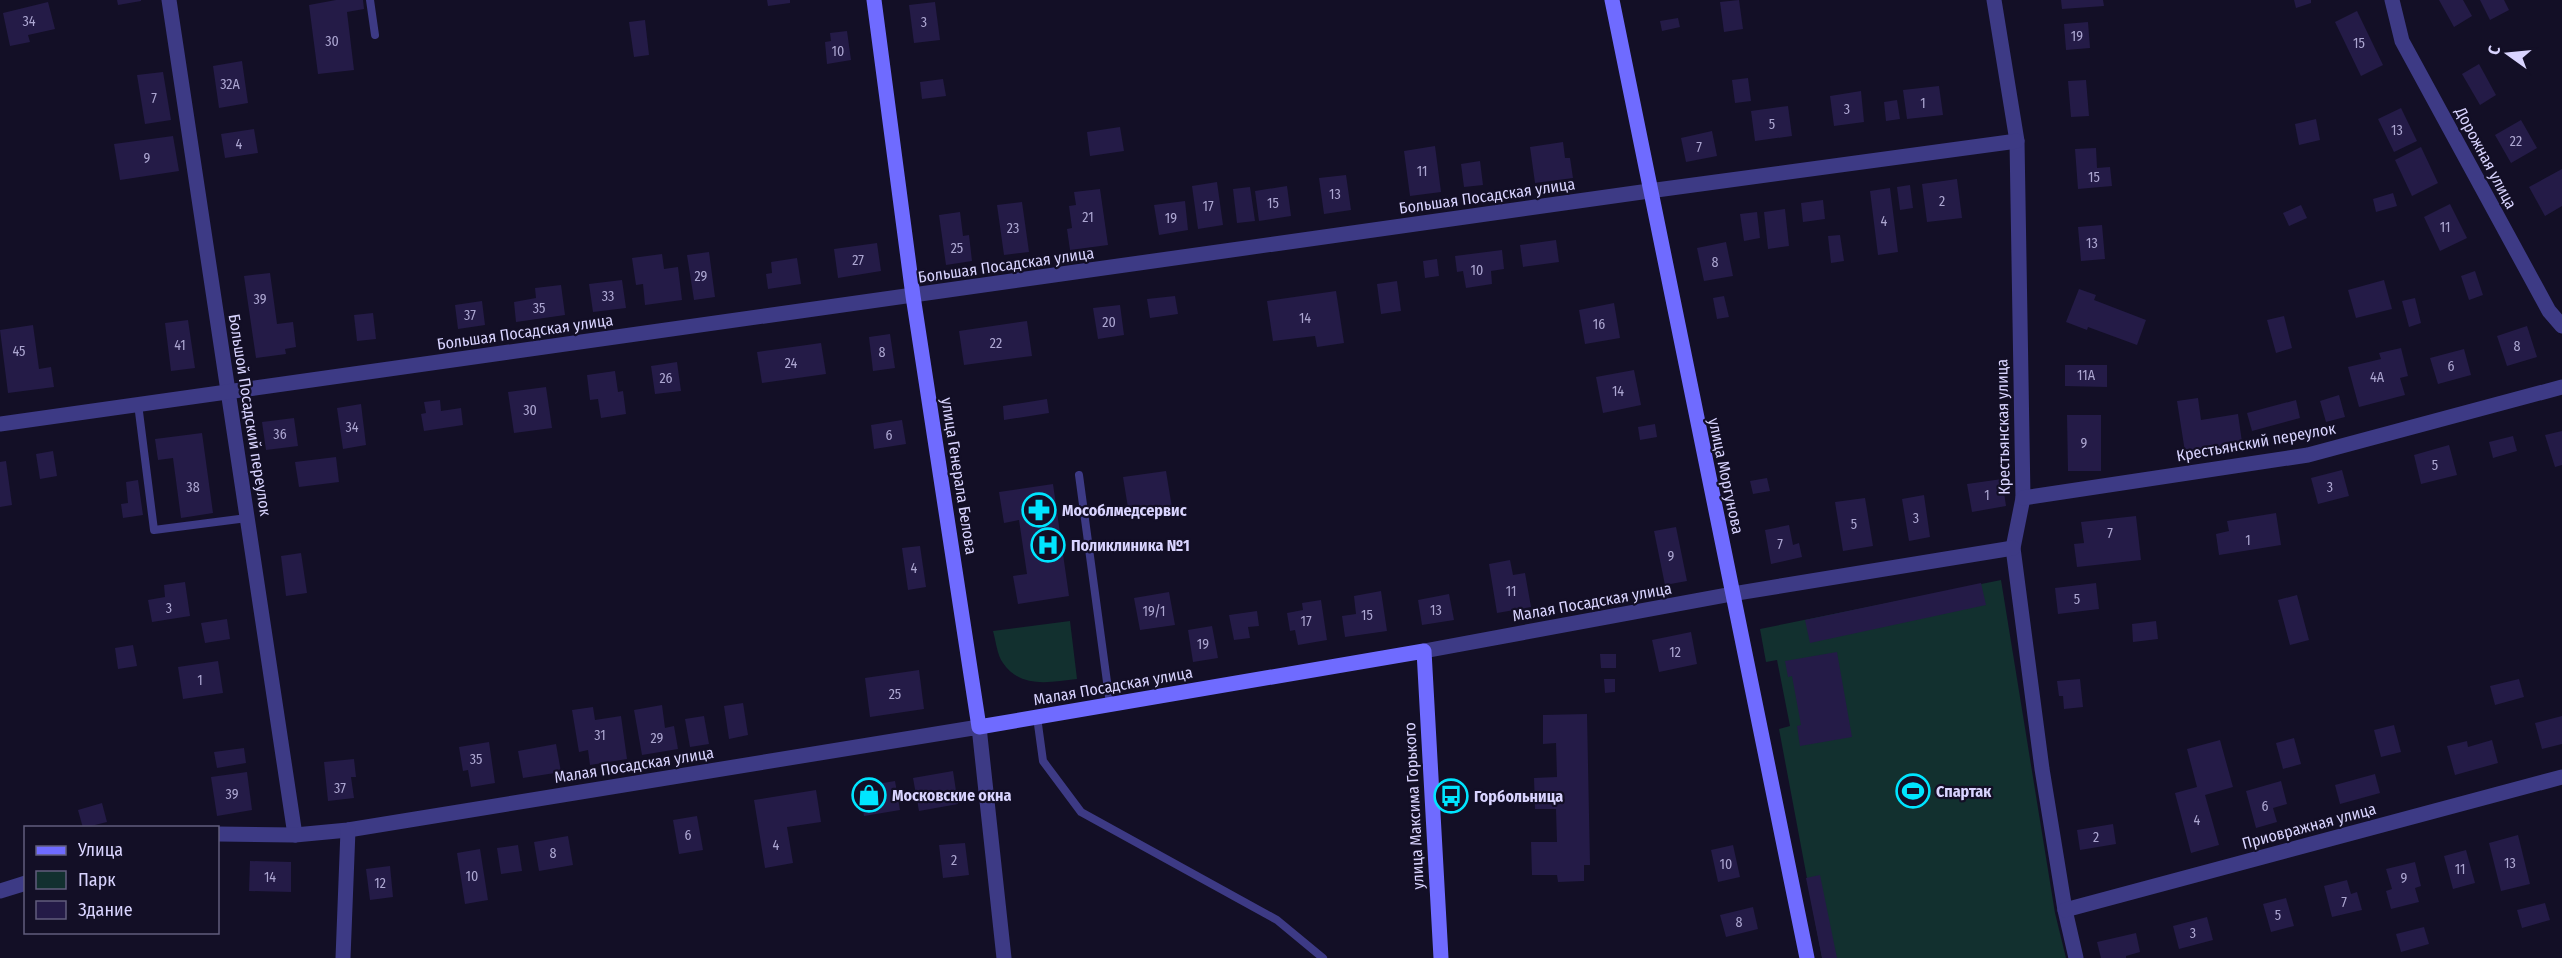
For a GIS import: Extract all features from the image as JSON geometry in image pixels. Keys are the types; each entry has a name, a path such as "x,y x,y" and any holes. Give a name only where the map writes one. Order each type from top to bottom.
{"main road":[{"name":"улица Генерала Белова","path":"874,0 913,296 979,727"},
{"name":"улица Моргунова","path":"1612,0 1649,191 1807,958"},
{"name":"Малая Посадская улица","path":"979,727 1424,651"},
{"name":"улица Максима Горького","path":"1424,651 1441,958"}],"street":[{"name":"Большой Посадский переулок","path":"169,0 295,835"},
{"name":"Крестьянская улица","path":"1994,0 2017,141 2023,498 2013,548 2042,769 2065,910 2076,958"},
{"name":"Дорожная улица","path":"2392,0 2402,41 2549,311 2562,326"},
{"name":"Большая Посадская улица","path":"0,424 2017,141"},
{"name":"Крестьянский переулок","path":"2023,498 2308,455 2562,387"},
{"name":"Малая Посадская улица","path":"1424,651 1732,594 2013,548"},
{"name":"Малая Посадская улица","path":"219,834 295,835 348,830 979,727"},
{"name":"улица Генерала Белова","path":"979,727 1004,958"},
{"name":"Приовражная улица","path":"2065,910 2562,777"},
{"path":"343,958 348,830"},
{"path":"0,891 24,884"}],"lane":[{"path":"370,0 375,35"},
{"path":"138,404 154,530 248,518"},
{"path":"1079,476 1110,704"},
{"path":"1037,717 1043,761 1081,812 1277,921 1323,958"}],"green space":[{"name":"Спартак","path":"2001,580 2055,913 2066,958 1822,958 1779,729 1790,726 1777,660 1766,662 1760,629"},
{"path":"1070,621 1077,679 1046,682 1027,680 1010,671 1001,660 993,631"}],"building":[{"path":"117,0 141,0 141,1 118,5"},
{"path":"336,0 363,0 364,9 347,12 354,70 318,74 309,5"},
{"path":"767,0 790,0 790,3 768,6"},
{"path":"1739,0 1743,29 1724,32 1720,2"},
{"path":"2061,0 2103,0 2104,6 2062,9"},
{"path":"2294,0 2311,0 2311,3 2296,8"},
{"path":"2439,0 2463,0 2472,16 2454,27"},
{"path":"2480,0 2504,0 2509,10 2490,20"},
{"path":"48,2 55,29 28,35 30,42 10,46 3,13"},
{"path":"935,2 940,40 914,43 909,5"},
{"path":"2357,11 2383,65 2361,76 2335,22"},
{"path":"1678,18 1680,27 1662,31 1660,21"},
{"path":"645,20 649,55 634,57 629,22"},
{"path":"2088,22 2090,48 2066,50 2064,24"},
{"path":"847,31 851,60 827,64 825,42 831,41 830,33"},
{"path":"242,61 248,103 219,108 213,66"},
{"path":"2479,64 2496,95 2480,105 2462,74"},
{"path":"163,72 171,120 145,124 137,75"},
{"path":"1748,78 1751,101 1735,103 1732,80"},
{"path":"943,79 946,96 922,99 920,82"},
{"path":"2086,80 2089,116 2071,117 2068,81"},
{"path":"1939,86 1943,115 1907,119 1903,90"},
{"path":"1861,91 1864,122 1834,126 1830,96"},
{"path":"1897,100 1900,119 1886,121 1884,102"},
{"path":"1788,106 1792,136 1755,141 1751,111"},
{"path":"2401,108 2417,141 2394,152 2378,119"},
{"path":"2316,119 2320,140 2299,145 2295,124"},
{"path":"2521,120 2537,148 2511,163 2495,135"},
{"path":"1120,127 1124,151 1090,156 1087,132"},
{"path":"254,129 258,153 225,158 221,134"},
{"path":"1712,131 1717,156 1686,162 1681,138"},
{"path":"173,136 179,171 120,180 114,144"},
{"path":"1563,142 1565,158 1570,158 1573,178 1535,183 1530,147"},
{"path":"1435,146 1441,192 1410,196 1404,151"},
{"path":"2421,147 2438,183 2412,196 2395,160"},
{"path":"2096,148 2097,168 2110,167 2112,186 2078,189 2075,149"},
{"path":"1480,161 1483,185 1464,187 1461,164"},
{"path":"2562,169 2562,206 2545,216 2529,187"},
{"path":"1346,175 1351,210 1324,214 1319,178"},
{"path":"1957,179 1962,218 1927,222 1922,184"},
{"path":"1217,182 1223,225 1198,229 1192,186"},
{"path":"1910,185 1913,208 1900,210 1897,187"},
{"path":"1287,186 1291,216 1259,221 1255,191"},
{"path":"1250,187 1255,221 1237,223 1233,189"},
{"path":"1890,188 1898,252 1878,255 1870,191"},
{"path":"1100,189 1108,245 1070,250 1067,229 1072,228 1069,206 1076,205 1074,192"},
{"path":"2393,193 2397,206 2376,212 2373,199"},
{"path":"1823,200 1825,219 1803,222 1801,203"},
{"path":"1185,201 1188,230 1159,235 1154,205"},
{"path":"1022,202 1029,252 1004,255 997,205"},
{"path":"2450,204 2467,238 2440,251 2424,217"},
{"path":"2301,205 2307,218 2289,226 2283,213"},
{"path":"1785,209 1789,246 1768,249 1764,212"},
{"path":"960,212 963,236 969,235 972,261 946,265 939,215"},
{"path":"1757,212 1760,238 1744,241 1740,214"},
{"path":"2102,225 2105,259 2081,261 2078,227"},
{"path":"1840,235 1844,261 1831,263 1828,236"},
{"path":"1556,240 1559,262 1523,267 1520,245"},
{"path":"1726,242 1733,276 1704,281 1697,248"},
{"path":"877,243 881,271 838,278 834,249"},
{"path":"1502,250 1504,269 1491,271 1492,284 1466,288 1463,271 1457,272 1455,256"},
{"path":"709,252 715,297 694,300 687,255"},
{"path":"662,254 664,269 678,267 682,300 645,305 643,284 636,285 632,258"},
{"path":"797,258 801,284 768,289 766,274 772,273 771,262"},
{"path":"1437,259 1439,276 1425,278 1423,261"},
{"path":"2475,271 2483,295 2469,300 2461,276"},
{"path":"270,273 277,324 293,322 296,347 285,349 286,354 256,358 244,276"},
{"path":"622,280 626,308 593,312 589,284"},
{"path":"2384,280 2392,309 2356,318 2348,290"},
{"path":"1397,281 1401,311 1381,314 1377,284"},
{"path":"561,285 565,315 516,322 514,302 536,298 535,288"},
{"path":"2079,289 2096,295 2094,300 2146,320 2137,345 2088,327 2087,330 2066,322"},
{"path":"1336,291 1344,343 1317,347 1315,336 1273,341 1267,301"},
{"path":"1175,296 1178,314 1150,318 1147,299"},
{"path":"1724,296 1729,317 1717,319 1713,298"},
{"path":"2415,298 2421,323 2409,327 2402,301"},
{"path":"482,301 485,325 458,329 455,305"},
{"path":"1614,303 1620,338 1585,344 1579,310"},
{"path":"1120,305 1124,335 1098,339 1093,308"},
{"path":"373,313 376,339 357,341 354,315"},
{"path":"2284,316 2292,348 2276,353 2267,320"},
{"path":"188,320 195,368 171,371 165,323"},
{"path":"1027,321 1032,356 964,365 959,331"},
{"path":"33,325 39,369 51,367 54,387 8,393 0,330"},
{"path":"2527,326 2537,357 2507,366 2497,336"},
{"path":"890,334 895,368 873,371 869,337"},
{"path":"821,343 826,374 762,383 757,352"},
{"path":"2401,348 2408,376 2400,378 2405,395 2359,407 2348,367 2381,359 2379,353"},
{"path":"2464,349 2471,375 2438,384 2430,358"},
{"path":"677,362 681,391 655,394 651,366"},
{"path":"2065,365 2107,365 2107,387 2065,386"},
{"path":"1634,370 1641,405 1603,413 1596,377"},
{"path":"615,371 618,392 623,391 626,414 601,418 598,399 590,400 587,375"},
{"path":"546,387 552,428 514,433 508,392"},
{"path":"2339,395 2345,417 2326,422 2320,401"},
{"path":"2198,398 2201,420 2238,414 2243,449 2186,458 2177,401"},
{"path":"1047,399 1049,413 1004,420 1003,406"},
{"path":"440,400 441,411 461,408 463,425 424,431 421,414 426,413 424,402"},
{"path":"2296,400 2300,418 2252,431 2247,413"},
{"path":"361,404 366,445 343,449 337,408"},
{"path":"2067,415 2101,415 2101,471 2068,471"},
{"path":"294,418 298,446 266,450 262,422"},
{"path":"902,420 906,444 874,449 871,425"},
{"path":"1655,424 1657,437 1640,440 1638,427"},
{"path":"2562,431 2562,465 2555,467 2545,435"},
{"path":"202,433 213,513 181,518 173,458 158,460 155,439"},
{"path":"2513,436 2517,451 2493,458 2489,442"},
{"path":"2449,445 2457,475 2421,484 2414,455"},
{"path":"53,451 57,476 40,479 36,454"},
{"path":"336,457 339,482 299,487 295,462"},
{"path":"6,461 12,505 0,507 0,462"},
{"path":"2342,470 2349,496 2318,504 2311,478"},
{"path":"1166,471 1173,514 1130,520 1123,477"},
{"path":"1767,478 1770,491 1753,494 1750,481"},
{"path":"2002,479 2006,506 1972,512 1967,484"},
{"path":"138,480 143,515 123,518 121,504 128,503 126,482"},
{"path":"1053,484 1069,596 1018,604 1013,576 1027,574 1019,520 1004,523 999,492"},
{"path":"1924,495 1930,537 1909,541 1902,499"},
{"path":"1865,498 1873,546 1843,551 1835,502"},
{"path":"2276,513 2281,545 2219,555 2216,534 2229,531 2227,521"},
{"path":"2136,516 2141,560 2077,567 2074,544 2084,543 2081,522"},
{"path":"1789,525 1793,545 1799,543 1802,557 1771,564 1765,530"},
{"path":"1676,527 1687,581 1665,585 1654,531"},
{"path":"920,546 926,587 908,590 902,548"},
{"path":"301,553 307,593 286,596 281,556"},
{"path":"1510,560 1513,575 1525,573 1531,607 1497,613 1489,564"},
{"path":"185,582 190,616 152,622 148,600 165,597 164,585"},
{"path":"1981,583 1986,605 1810,643 1805,620"},
{"path":"2096,583 2099,609 2058,614 2055,588"},
{"path":"1381,591 1387,631 1345,637 1342,616 1356,614 1354,596"},
{"path":"1169,592 1175,625 1140,630 1134,598"},
{"path":"1449,594 1454,620 1422,625 1418,600"},
{"path":"2297,595 2309,640 2290,645 2278,600"},
{"path":"1321,600 1327,640 1298,645 1295,630 1290,631 1287,613 1303,610 1302,603"},
{"path":"1257,611 1259,626 1248,627 1250,638 1234,640 1229,615"},
{"path":"227,619 230,639 205,643 201,623"},
{"path":"2156,621 2158,639 2133,642 2132,624"},
{"path":"1212,626 1218,658 1193,662 1188,630"},
{"path":"1691,632 1697,664 1659,672 1652,640"},
{"path":"133,645 137,666 118,669 115,648"},
{"path":"1837,652 1852,737 1800,746 1797,726 1801,725 1792,676 1788,677 1785,661"},
{"path":"1600,654 1616,654 1616,668 1601,668"},
{"path":"218,661 223,693 183,699 178,667"},
{"path":"919,670 924,709 870,717 865,678"},
{"path":"1604,679 1615,679 1615,692 1605,693"},
{"path":"2080,679 2083,707 2064,709 2063,696 2059,696 2057,681"},
{"path":"2519,679 2524,697 2495,705 2490,686"},
{"path":"743,703 748,735 729,739 724,706"},
{"path":"662,705 665,728 674,726 678,749 642,755 634,710"},
{"path":"593,707 595,720 621,716 627,759 590,765 588,750 579,752 572,710"},
{"path":"1587,714 1590,865 1584,865 1584,881 1558,882 1557,875 1532,875 1531,842 1557,842 1556,809 1535,809 1534,778 1557,777 1556,743 1543,744 1543,715"},
{"path":"704,716 709,744 690,747 685,719"},
{"path":"2562,716 2562,744 2542,749 2535,723"},
{"path":"2394,725 2401,752 2381,757 2374,730"},
{"path":"2294,738 2301,764 2283,769 2276,743"},
{"path":"2220,740 2233,787 2205,795 2219,845 2191,853 2175,793 2197,787 2187,749"},
{"path":"2492,740 2498,763 2455,775 2447,746 2467,741 2468,747"},
{"path":"489,742 495,783 471,787 468,770 463,771 459,747"},
{"path":"556,744 561,772 523,778 518,751"},
{"path":"244,748 246,763 217,768 214,752"},
{"path":"354,759 356,777 351,777 354,798 328,801 324,762"},
{"path":"953,771 958,804 919,811 913,778"},
{"path":"247,772 252,810 217,816 211,777"},
{"path":"2375,774 2380,793 2340,804 2335,785"},
{"path":"895,781 900,810 864,816 859,787"},
{"path":"2281,781 2287,804 2273,808 2277,822 2256,828 2246,791"},
{"path":"816,790 821,822 787,827 793,863 765,868 754,800"},
{"path":"102,803 107,822 82,826 78,810"},
{"path":"697,816 703,850 679,854 673,820"},
{"path":"2113,824 2116,844 2080,850 2077,830"},
{"path":"2518,835 2530,884 2501,891 2489,843"},
{"path":"568,836 573,865 539,871 534,842"},
{"path":"965,843 969,875 943,878 939,845"},
{"path":"518,845 522,871 501,874 497,848"},
{"path":"1733,845 1740,877 1718,882 1711,850"},
{"path":"480,849 488,900 465,904 457,853"},
{"path":"2466,850 2475,883 2453,889 2444,856"},
{"path":"250,861 291,862 291,892 249,891"},
{"path":"2415,862 2421,886 2415,888 2419,902 2391,909 2386,891 2392,889 2386,869"},
{"path":"390,866 393,897 370,900 366,869"},
{"path":"1820,875 1837,958 1822,958 1806,878"},
{"path":"2347,880 2351,894 2357,892 2362,910 2332,917 2324,886"},
{"path":"2286,898 2294,926 2271,932 2263,904"},
{"path":"2545,903 2550,920 2522,928 2517,910"},
{"path":"1753,907 1758,929 1726,937 1720,915"},
{"path":"2207,917 2213,940 2179,949 2173,926"},
{"path":"2424,927 2429,944 2401,952 2396,934"},
{"path":"2136,933 2140,952 2126,956 2126,958 2101,958 2097,942"}],"place":[{"name":"Мособлмедсервис","path":"1039,510"},
{"name":"Поликлиника №1","path":"1048,545"},
{"name":"Спартак","path":"1913,791"},
{"name":"Московские окна","path":"869,795"},
{"name":"Горбольница","path":"1451,796"}]}
